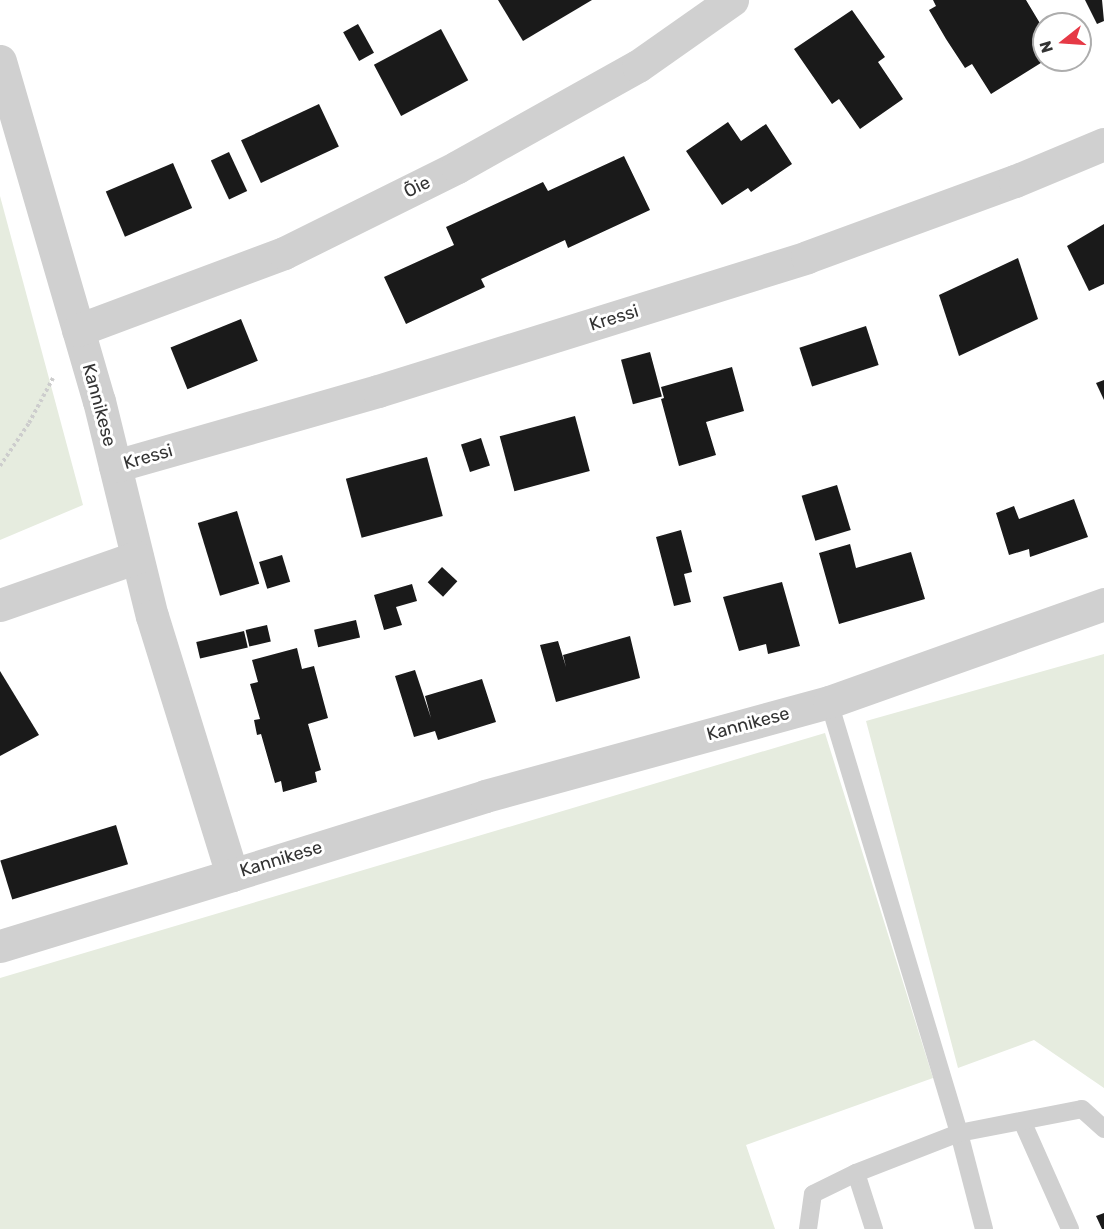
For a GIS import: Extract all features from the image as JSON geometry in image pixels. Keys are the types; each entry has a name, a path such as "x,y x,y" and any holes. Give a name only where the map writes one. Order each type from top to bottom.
{"street":[{"name":"Õie","path":"78,330 284,253 457,167 638,66 732,0"},
{"name":"Kannikese","path":"0,61 78,330 152,616 232,875 485,796 829,702 1104,604"},
{"name":"Kressi","path":"115,466 378,391 807,257 1015,181 1104,144"},
{"path":"0,605 137,557"},
{"path":"0,946 232,875"}],"lane":[{"path":"829,702 959,1133 984,1229"},
{"path":"808,1229 813,1194 856,1173 959,1133 1082,1109 1104,1129"},
{"path":"1022,1121 1070,1229"},
{"path":"856,1173 874,1229"}],"path":[{"path":"0,466 29,423 78,330"}],"shaded area":[{"path":"0,196 83,505 0,540"},
{"path":"1104,654 1104,1088 1034,1040 958,1068 866,721"},
{"path":"825,733 933,1078 746,1145 775,1229 0,1229 0,978"}],"building":[{"path":"498,0 592,0 523,41"},
{"path":"933,0 1026,0 1033,12 1032,68 991,94 972,64 965,68 946,39 929,10 936,6"},
{"path":"1085,0 1102,0 1104,21 1097,24"},
{"path":"852,10 885,57 878,62 903,99 860,129 839,99 832,104 794,49"},
{"path":"358,24 374,53 359,61 343,32"},
{"path":"441,29 468,80 401,116 374,65"},
{"path":"319,104 339,147 261,183 241,140"},
{"path":"728,122 741,141 766,124 792,164 751,192 748,188 722,205 686,151"},
{"path":"229,152 247,191 229,199 211,160"},
{"path":"624,156 650,210 568,248 565,240 481,279 485,287 406,324 384,277 454,245 446,227 543,182 548,191"},
{"path":"173,163 192,208 125,237 106,192"},
{"path":"1104,224 1104,284 1089,291 1067,246"},
{"path":"1018,258 1038,319 959,356 939,295"},
{"path":"241,319 258,361 187,389 171,347"},
{"path":"866,326 879,365 812,387 799,348"},
{"path":"650,352 662,396 633,404 621,360"},
{"path":"732,367 744,411 706,422 716,455 679,466 661,399 664,398 661,387"},
{"path":"1104,380 1104,400 1096,383"},
{"path":"575,416 590,471 514,491 500,436"},
{"path":"481,438 490,466 470,472 461,444"},
{"path":"427,457 443,516 362,538 346,479"},
{"path":"837,485 851,530 815,541 802,496"},
{"path":"1074,499 1088,537 1030,557 1029,549 1009,555 996,513 1014,506 1019,519"},
{"path":"237,511 259,584 220,596 198,523"},
{"path":"681,530 692,572 684,574 691,602 674,606 656,537"},
{"path":"850,544 856,568 911,552 925,599 839,624 819,553"},
{"path":"282,555 290,582 267,589 259,562"},
{"path":"442,567 457,581 443,597 428,582"},
{"path":"782,582 800,646 768,654 766,644 739,651 723,597"},
{"path":"412,584 417,601 396,607 402,625 384,630 374,595"},
{"path":"356,620 360,638 318,647 314,630"},
{"path":"267,625 271,642 249,647 246,630"},
{"path":"244,631 248,648 200,659 196,642"},
{"path":"630,636 640,678 556,702 540,645 558,641 566,667 563,655"},
{"path":"297,648 302,669 314,666 328,718 308,724 321,770 315,772 317,782 283,792 281,781 275,783 261,734 257,735 254,720 260,719 250,684 258,682 252,660"},
{"path":"415,670 431,718 425,696 482,679 496,722 438,740 435,731 414,737 395,676"},
{"path":"0,671 39,735 0,756"},
{"path":"116,825 128,864 12,900 0,860"},
{"path":"1104,1213 1104,1229 1102,1229 1096,1216"}]}
